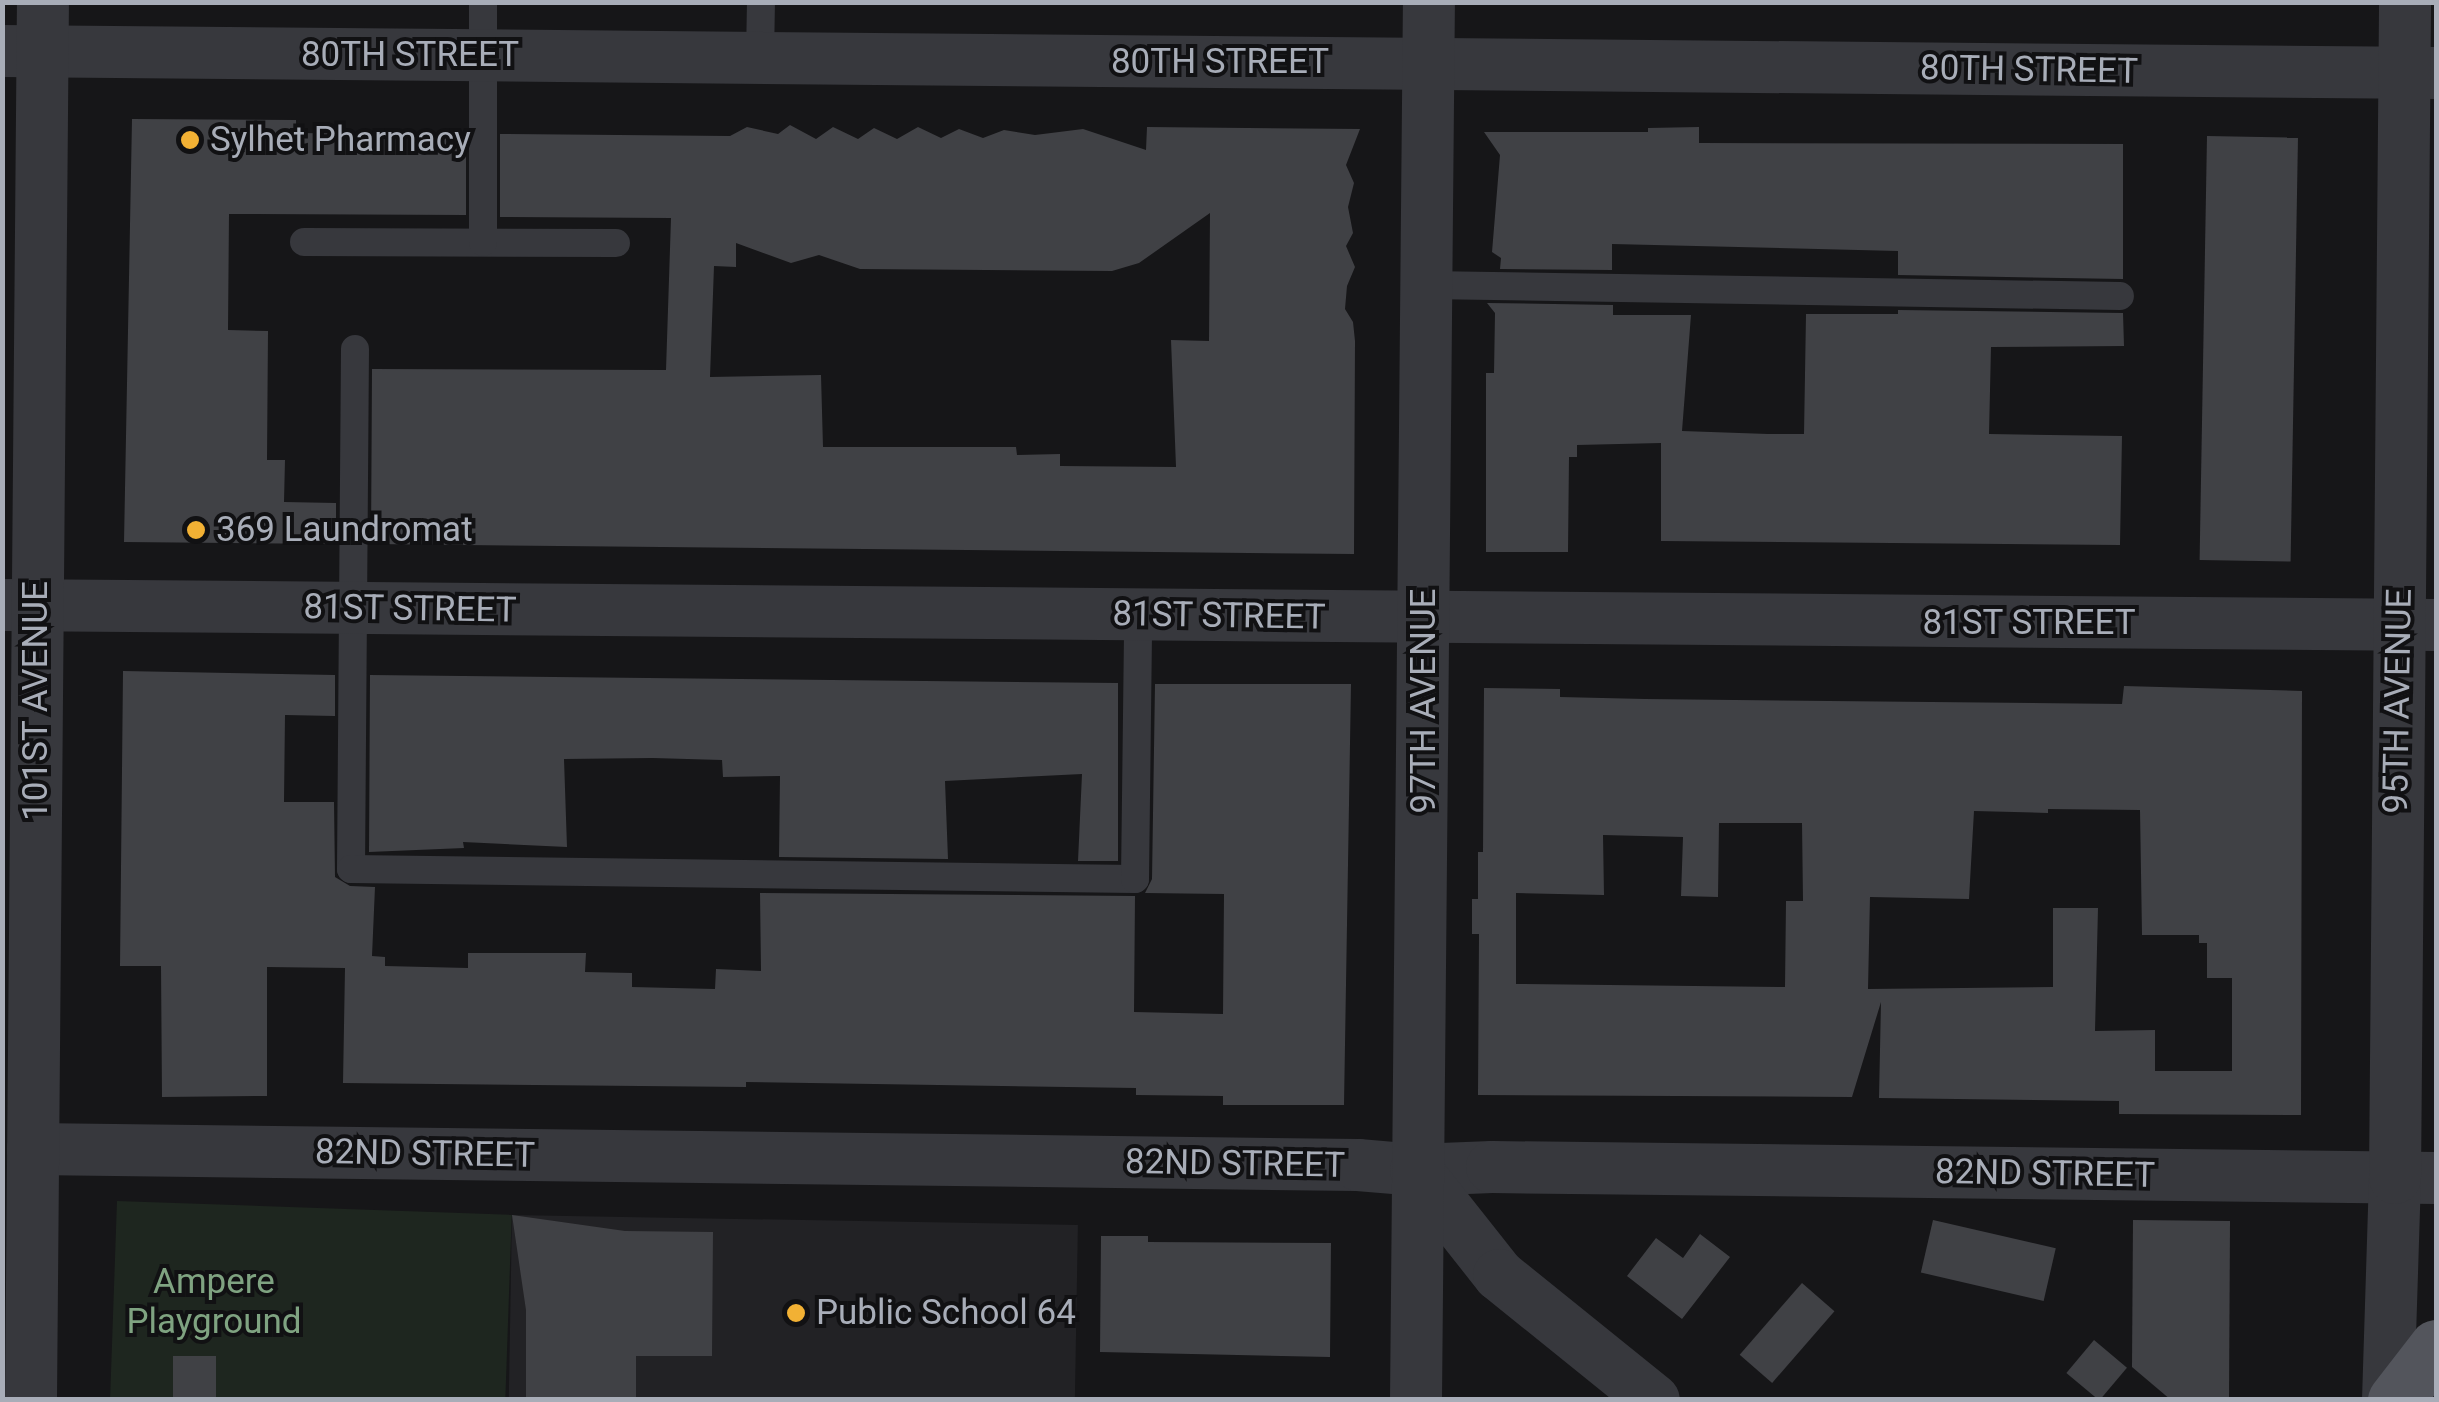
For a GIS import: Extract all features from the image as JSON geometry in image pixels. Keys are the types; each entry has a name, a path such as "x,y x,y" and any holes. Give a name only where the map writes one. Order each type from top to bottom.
{"main road":[{"path":"2391,1400 2436,1346"}],"street":[{"name":"97TH AVENUE","path":"1416,1400 1430,2"},
{"name":"95TH AVENUE","path":"2391,1400 2416,1178 2420,73 2404,2"},
{"name":"80TH STREET","path":"29,35 482,56 2420,73"},
{"name":"101ST AVENUE","path":"29,35 20,605 33,1150 31,1400"},
{"name":"81ST STREET","path":"20,605 2417,626"},
{"name":"82ND STREET","path":"33,1150 1358,1165 1416,1170 1492,1167 2416,1178"},
{"path":"1416,1170 1500,1274 1654,1400"}],"lane":[{"path":"483,2 483,242"},
{"path":"760,58 761,2"},
{"path":"304,242 616,243"},
{"path":"1427,285 2120,296"},
{"path":"356,349 351,869 1135,880 1138,615"}],"shaded area":[{"name":"Public School 64","path":"512,1215 1078,1225 1075,1400 509,1399"}],"green space":[{"name":"Ampere Playground","path":"117,1201 512,1215 505,1400 110,1400"}],"building":[{"path":"132,119 296,120 296,133 466,135 466,215 229,214 228,330 268,331 267,460 285,460 284,502 336,503 336,544 124,542"},
{"path":"790,125 816,139 833,127 858,139 874,128 897,139 918,127 941,138 959,129 983,138 1004,130 1035,135 1083,129 1146,150 1147,127 1360,129 1346,165 1354,183 1348,207 1353,233 1346,246 1355,267 1347,286 1345,309 1353,322 1355,341 1354,554 371,544 372,369 666,370 671,218 500,217 500,134 730,136 747,127 778,134","holes":["1210,213 1209,341 1171,340 1176,467 1060,466 1060,454 1017,455 1016,447 823,447 821,375 710,377 714,266 736,267 736,243 791,263 819,255 860,269 1112,271 1139,263"]},
{"path":"1699,127 1699,143 2123,144 2123,279 1898,275 1898,251 1612,244 1612,270 1500,269 1501,258 1492,252 1500,155 1484,132 1648,132 1648,128"},
{"path":"2207,136 2298,138 2291,562 2200,560"},
{"path":"1487,303 1613,305 1613,315 1691,315 1682,431 1768,434 1804,434 1806,314 1898,314 1898,310 2123,313 2124,346 1991,347 1989,434 2122,436 2120,545 1661,541 1661,443 1577,445 1577,457 1569,457 1568,552 1486,552 1486,373 1494,373 1495,313"},
{"path":"123,671 335,675 335,716 285,715 284,802 334,802 335,877 350,886 375,887 372,956 385,957 385,966 468,968 468,953 586,953 585,972 632,973 632,987 715,989 716,969 761,971 760,893 1135,896 1134,1012 1223,1014 1224,894 1145,893 1152,879 1155,684 1351,684 1344,1105 1223,1105 1223,1096 1136,1095 1136,1088 746,1082 746,1087 343,1083 345,968 267,967 267,1096 162,1097 161,966 120,966"},
{"path":"370,675 1118,683 1118,861 1078,861 1082,774 945,781 948,859 779,857 780,776 723,777 722,760 653,758 564,759 567,847 463,842 464,848 369,852"},
{"path":"2124,686 2302,691 2301,1115 2119,1114 2119,1101 1879,1098 1881,1002 1852,1097 1478,1095 1479,934 1472,934 1472,899 1478,899 1478,852 1483,852 1484,688 1560,689 1560,697 2122,704","holes":["2048,809 2140,810 2142,935 2199,935 2199,943 2207,943 2207,978 2232,978 2232,1071 2155,1071 2155,1030 2095,1031 2098,908 2053,908 2053,987 1868,989 1870,897 1969,899 1974,811 2048,813","1719,823 1802,823 1803,901 1786,901 1785,987 1516,984 1516,893 1604,895 1603,835 1683,837 1681,896 1718,897"]},
{"path":"512,1215 625,1231 713,1232 712,1356 636,1356 636,1400 526,1400 526,1310"},
{"path":"1933,1220 2056,1248 2044,1301 1921,1273"},
{"path":"2133,1220 2230,1221 2229,1400 2171,1400 2132,1367"},
{"path":"1700,1234 1730,1257 1682,1319 1627,1276 1656,1238 1683,1258"},
{"path":"1101,1236 1148,1236 1148,1242 1331,1243 1330,1357 1100,1352"},
{"path":"1802,1283 1834,1311 1772,1383 1740,1355"},
{"path":"2094,1340 2127,1368 2100,1400 2066,1373"},
{"path":"173,1356 216,1356 216,1400 173,1400"}],"place":[{"name":"Sylhet Pharmacy","path":"190,140"},
{"name":"369 Laundromat","path":"196,530"},
{"name":"Public School 64","path":"796,1313"}]}
